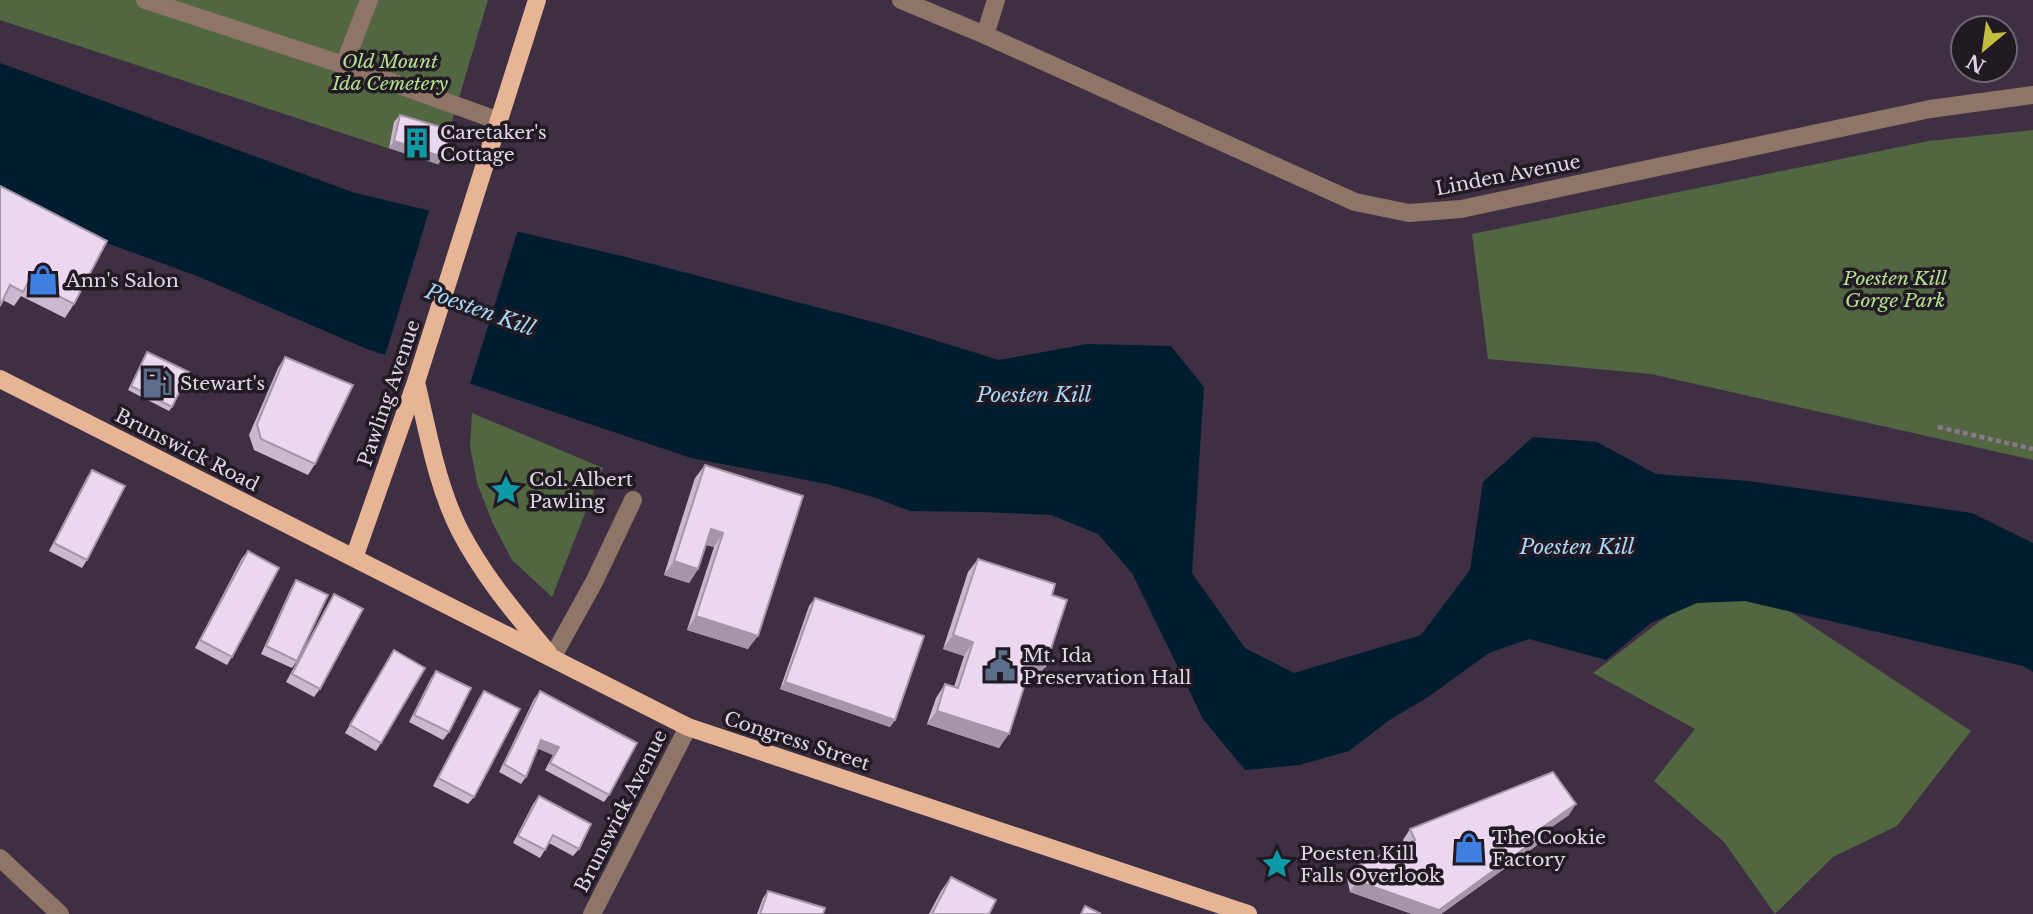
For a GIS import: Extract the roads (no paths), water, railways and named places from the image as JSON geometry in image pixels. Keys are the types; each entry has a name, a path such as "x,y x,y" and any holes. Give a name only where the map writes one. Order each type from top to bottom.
{"main road":[{"name":"Pawling Avenue","path":"354,558 416,382 537,0"},
{"name":"Brunswick Road","path":"0,379 354,558"},
{"path":"416,382 440,479 459,529 491,584 552,658"},
{"name":"Congress Street","path":"354,558 688,727 1248,914"}],"street":[{"path":"145,0 344,65 499,121"},
{"path":"344,65 369,0"},
{"name":"Linden Avenue","path":"901,0 985,35 1355,202 1409,213 1461,209 1930,109 2033,94"},
{"path":"985,35 996,0"},
{"path":"552,658 594,582 633,500"},
{"name":"Brunswick Avenue","path":"592,914 688,727"},
{"path":"0,858 60,914"}],"water":[{"name":"Poesten Kill","path":"0,63 355,193 626,257 892,327 999,360 1087,344 1171,346 1204,387 1192,573 1245,648 1294,673 1421,635 1470,570 1483,482 1533,437 1597,442 1656,474 1748,481 1972,513 2033,543 2033,672 2023,666 1745,601 1697,603 1651,623 1606,660 1529,639 1489,653 1428,697 1388,721 1349,751 1299,765 1245,770 1203,719 1132,573 1098,534 1051,515 910,511 827,484 691,458 367,349 197,276 0,204"}],"place":[{"name":"Caretaker's Cottage","path":"417,143"},
{"name":"Ann's Salon","path":"43,280"},
{"name":"Stewart's","path":"157,383"},
{"name":"Col. Albert Pawling","path":"506,490"},
{"name":"Mt. Ida Preservation Hall","path":"1000,666"},
{"name":"The Cookie Factory","path":"1469,848"},
{"name":"Poesten Kill Falls Overlook","path":"1277,864"}],"park label":[{"name":"Old Mount Ida Cemetery","path":"390,72"},
{"name":"Poesten Kill Gorge Park","path":"1895,289"}]}
